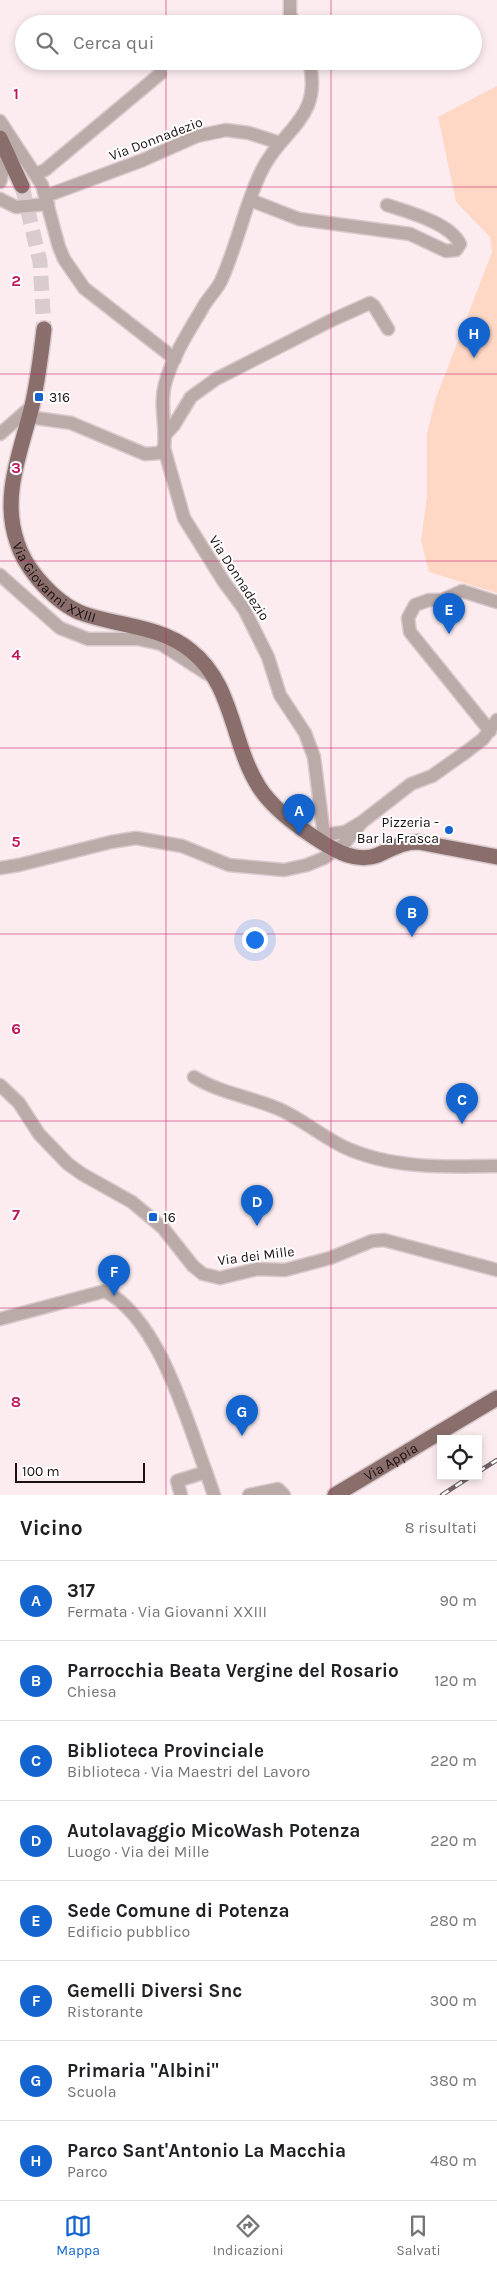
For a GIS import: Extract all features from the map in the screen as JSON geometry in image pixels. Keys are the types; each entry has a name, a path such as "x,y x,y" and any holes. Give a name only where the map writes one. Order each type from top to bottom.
{"main road":[{"path":"0,138 22,186"},
{"name":"Via Giovanni XXIII","path":"44,329 38,378 14,473 10,498 11,519 17,543 32,571 45,587 64,604 83,614 157,633 172,639 190,650 207,667 227,700 250,769 260,788 282,812 319,836 334,849 358,858"},
{"path":"358,858 376,856 402,844 412,842 497,857"},
{"name":"Via Appia","path":"335,1495 352,1489 497,1398"}],"street":[{"path":"290,0 290,15"},
{"name":"Via Donnadezio","path":"310,70 312,85 308,106 293,131 280,143 261,172 220,282 201,309 175,359 163,392 164,448 184,518 244,609 268,657 280,695 305,733 314,757 319,836"},
{"path":"36,174 45,170 160,74"},
{"path":"0,121 36,174 47,200 64,259 84,288 175,359"},
{"name":"Via Donnadezio","path":"0,200 16,207 47,200 198,136 226,130 249,133 280,143"},
{"path":"0,160 2,171 0,182"},
{"path":"250,200 299,219 393,231 425,240 446,251 458,248 460,244 458,240 439,225 387,205"},
{"path":"165,435 174,426 191,397 216,379 330,321 370,303 374,306 388,329"},
{"path":"0,434 30,412 72,423 145,454 158,453 164,448"},
{"name":"Via Giovanni XXIII","path":"0,575 60,628 88,639 138,639 161,644 215,679"},
{"path":"319,836 345,835 411,784 432,776 483,739 493,725 410,632 408,618 410,611 422,601 442,600 462,591 497,602"},
{"path":"0,868 131,838 150,839 182,846 229,865 273,870 307,865 324,858 334,849 344,844 345,835"},
{"path":"345,835 358,858"},
{"path":"194,1077 210,1087 278,1109 308,1124 336,1143 384,1161 437,1166 497,1166"},
{"name":"Via dei Mille","path":"0,1085 19,1103 39,1134 68,1164 132,1202 163,1228 193,1266 203,1274 220,1278 257,1269 285,1270 330,1258 372,1241 384,1240 497,1270"},
{"path":"0,1319 105,1291 111,1294 128,1310 150,1336 174,1385 214,1495"},
{"path":"181,1495 177,1481 206,1472"},
{"path":"249,1495 278,1489 284,1495"}],"shaded area":[{"path":"497,86 497,593 429,572 421,541 427,496 427,433 436,398 492,252 490,237 456,202 438,117"}],"tunnel":[{"path":"22,186 40,262 44,329"}],"railway":[{"path":"482,1469 497,1460"},
{"path":"442,1495 465,1480"}],"place":[{"name":"Parco Sant'Antonio La Macchia","path":"474,358"},
{"name":"316","path":"39,397"},
{"name":"Sede Comune di Potenza","path":"449,634"},
{"name":"Pizzeria - Bar la Frasca","path":"449,830"},
{"name":"317","path":"299,835"},
{"name":"Parrocchia Beata Vergine del Rosario","path":"412,937"},
{"name":"Biblioteca Provinciale","path":"462,1124"},
{"name":"16","path":"153,1217"},
{"name":"Autolavaggio MicoWash Potenza","path":"257,1226"},
{"name":"Gemelli Diversi Snc","path":"114,1296"},
{"name":"Primaria \"Albini\"","path":"242,1436"}]}
